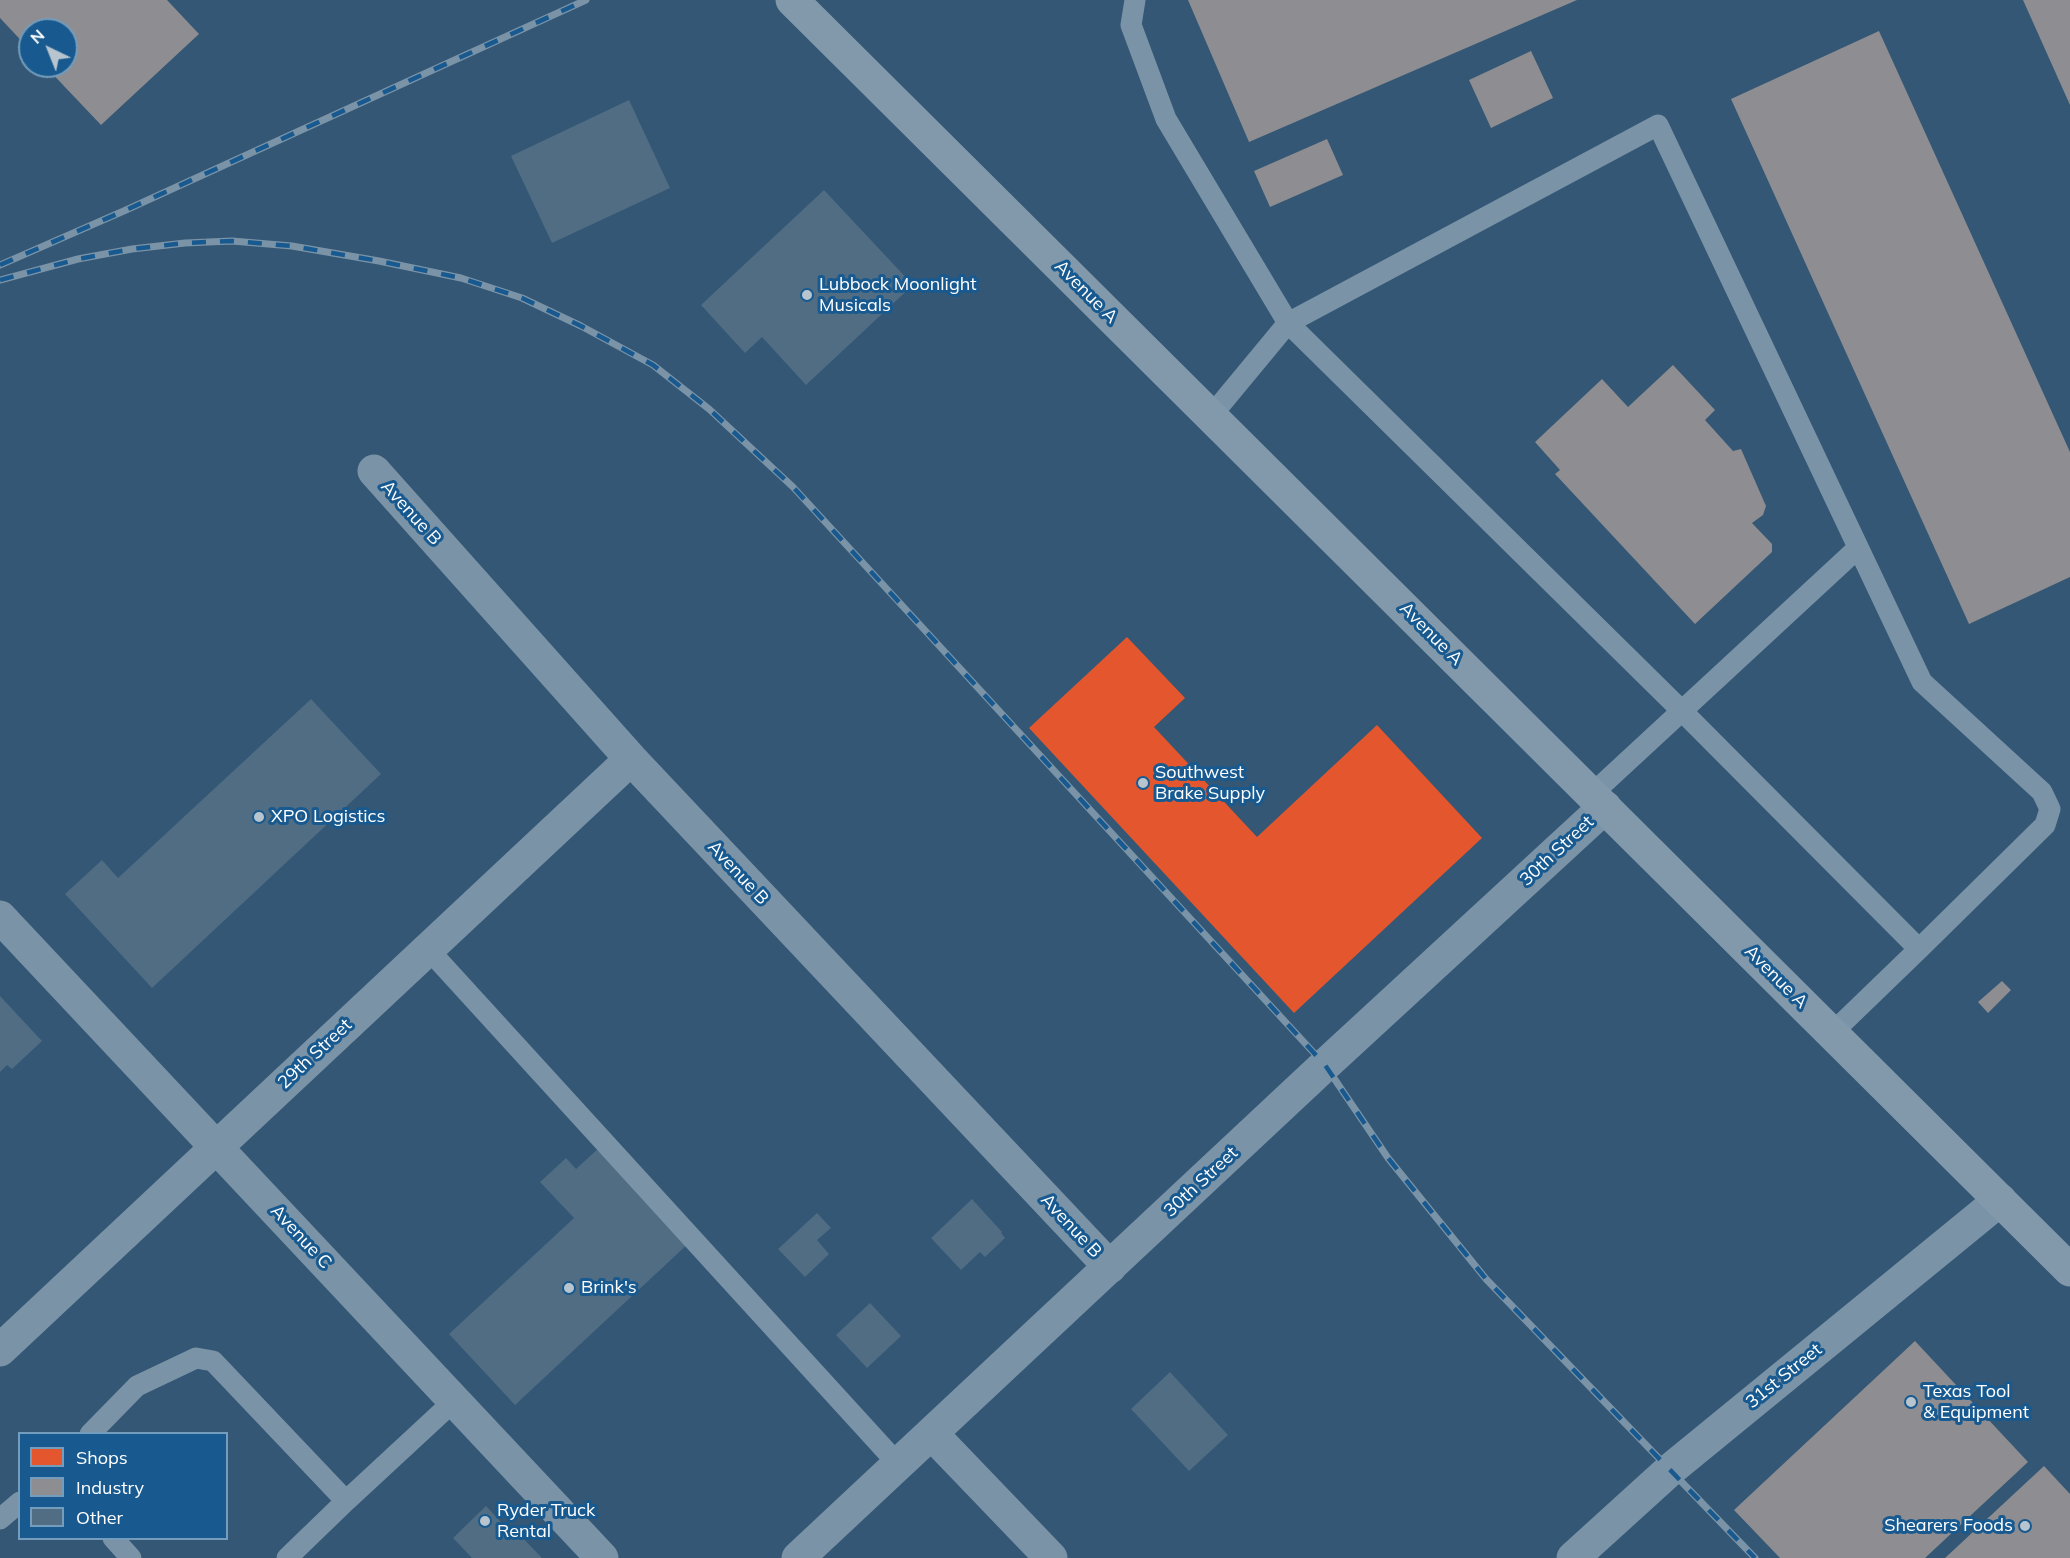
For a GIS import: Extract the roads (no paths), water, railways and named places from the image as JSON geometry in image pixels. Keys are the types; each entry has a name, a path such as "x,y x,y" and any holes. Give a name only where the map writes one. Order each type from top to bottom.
{"main road":[{"name":"Avenue A","path":"792,0 2070,1270"}],"street":[{"name":"Avenue B","path":"374,471 631,759 1110,1268"},
{"name":"29th Street","path":"0,1350 631,759"},
{"name":"30th Street","path":"798,1558 1110,1268 1598,801"},
{"name":"Avenue C","path":"0,917 602,1558"},
{"name":"31st Street","path":"1573,1558 1671,1469 2000,1200"},
{"path":"932,1434 1051,1558"}],"lane":[{"path":"1135,0 1131,24 1166,119 1288,323 1682,711 1919,949"},
{"path":"1210,416 1288,323 1658,125 1922,682 2042,792 2050,809 2045,825 1832,1033"},
{"path":"1598,801 1682,711 1858,548"},
{"path":"428,949 898,1464"},
{"path":"92,1432 137,1386 196,1358 213,1361 346,1500"},
{"path":"287,1558 346,1500 454,1401"},
{"path":"0,1520 18,1504"},
{"path":"114,1540 131,1558"}],"railway":[{"path":"0,265 126,210 586,0"},
{"path":"0,280 78,259 132,249 232,241 292,246 461,278 522,298 581,326 653,365 709,409 793,487 1325,1065 1388,1158 1486,1279 1755,1558"}],"place":[{"name":"Lubbock Moonlight Musicals","path":"807,295"},
{"name":"Southwest Brake Supply","path":"1143,783"},
{"name":"XPO Logistics","path":"259,817"},
{"name":"Brink's","path":"569,1288"},
{"name":"Texas Tool & Equipment","path":"1911,1402"},
{"name":"Ryder Truck Rental","path":"485,1521"},
{"name":"Shearers Foods","path":"2025,1526"}]}
